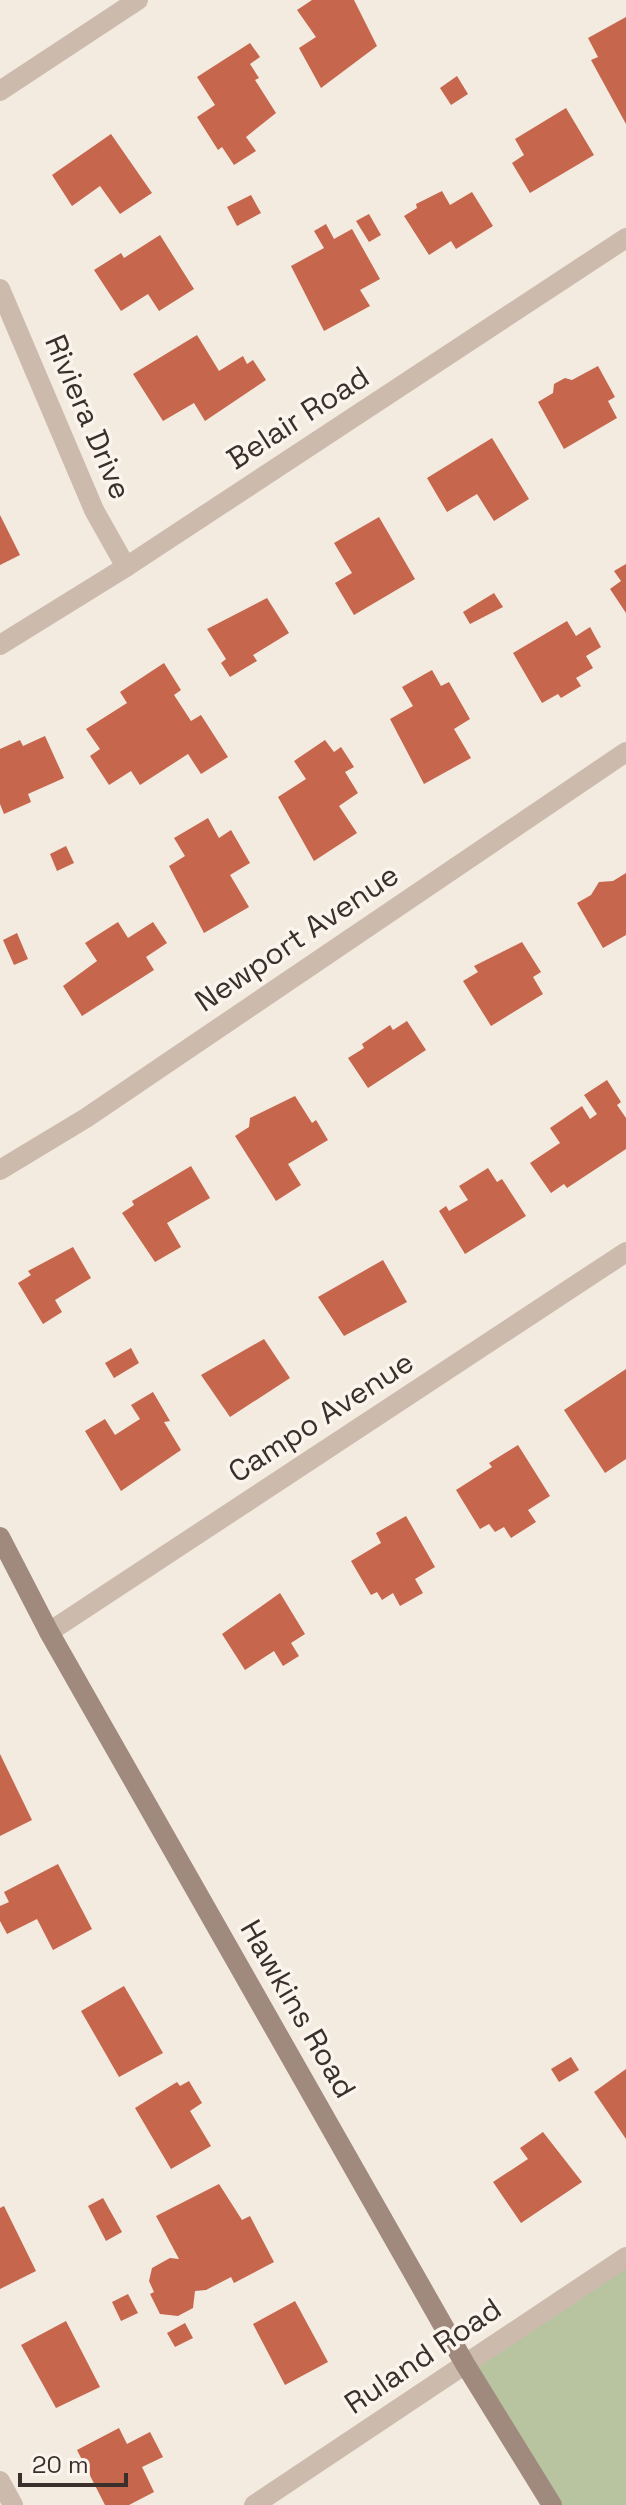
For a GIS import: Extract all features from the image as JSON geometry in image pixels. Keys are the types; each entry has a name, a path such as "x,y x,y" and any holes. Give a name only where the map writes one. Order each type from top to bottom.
{"street":[{"path":"0,91 138,0"},
{"name":"Belair Road","path":"0,645 126,567 626,238"},
{"name":"Riviera Drive","path":"0,289 94,510 126,567"},
{"name":"Newport Avenue","path":"0,1170 86,1118 626,752"},
{"name":"Campo Avenue","path":"49,1632 626,1252"},
{"name":"Hawkins Road","path":"0,1537 49,1632 465,2364 552,2505"},
{"name":"Ruland Road","path":"254,2505 626,2257"},
{"path":"0,2481 13,2505"}],"green space":[{"path":"626,2257 626,2505 552,2505 465,2364"}],"building":[{"path":"312,0 354,0 377,46 321,88 299,48 316,37 297,10"},
{"path":"626,17 626,124 591,60 598,57 588,38"},
{"path":"250,43 260,57 250,64 259,78 255,80 276,113 246,137 256,151 234,165 222,147 218,150 197,117 215,105 197,77"},
{"path":"457,76 468,94 451,105 440,88"},
{"path":"566,108 594,155 530,193 512,163 524,155 515,139"},
{"path":"111,134 152,193 120,214 100,186 72,206 52,175"},
{"path":"442,191 450,205 472,192 493,226 456,249 451,241 429,255 404,216 417,208 416,204"},
{"path":"251,195 261,213 237,226 227,207"},
{"path":"369,214 381,235 369,242 356,221"},
{"path":"326,224 334,239 352,229 380,279 360,290 370,306 324,331 291,266 324,248 314,231"},
{"path":"160,235 194,289 159,311 148,294 121,311 94,270 121,253 124,258"},
{"path":"197,335 219,371 243,356 247,364 253,360 266,380 205,421 194,403 163,421 133,374"},
{"path":"598,366 615,397 608,401 617,418 564,449 538,402 553,393 554,384 565,378 572,380"},
{"path":"492,438 529,499 494,521 477,494 447,512 427,478"},
{"path":"0,515 20,555 0,565"},
{"path":"379,517 415,579 354,615 335,583 352,573 334,543"},
{"path":"626,564 626,613 610,589 621,581 614,571"},
{"path":"494,593 503,607 470,624 463,612"},
{"path":"267,598 289,633 253,655 257,661 230,677 221,663 226,659 207,629"},
{"path":"567,621 576,636 590,627 601,647 586,656 593,668 576,678 581,686 561,698 558,694 542,703 513,653"},
{"path":"164,663 181,690 174,695 191,721 201,715 228,757 201,774 188,754 140,785 131,771 109,785 90,756 100,749 86,729 127,703 120,692"},
{"path":"432,670 441,686 449,682 470,719 454,729 471,758 424,784 390,719 413,706 402,687"},
{"path":"45,736 64,778 28,794 31,802 4,814 0,804 0,749 20,740 23,746"},
{"path":"325,740 334,752 341,747 354,767 345,772 358,793 339,806 357,833 314,861 278,797 306,779 294,761"},
{"path":"208,818 219,838 231,830 250,863 230,875 249,907 204,933 169,866 185,856 174,838"},
{"path":"66,846 74,863 57,871 50,854"},
{"path":"626,873 626,935 603,948 577,903 591,895 599,882 613,881"},
{"path":"118,922 128,938 153,922 167,943 146,957 154,970 82,1016 63,986 97,961 85,943"},
{"path":"17,933 28,959 14,965 3,940"},
{"path":"522,942 541,972 533,977 543,994 491,1026 463,981 478,972 474,966"},
{"path":"407,1021 426,1050 368,1088 348,1058 390,1025 393,1030"},
{"path":"607,1080 621,1102 617,1105 626,1118 626,1149 567,1188 564,1184 551,1193 530,1163 560,1143 550,1128 582,1106 590,1119 597,1114 584,1095"},
{"path":"295,1096 312,1123 316,1120 328,1140 288,1164 301,1185 276,1201 235,1136 249,1127 250,1118"},
{"path":"191,1166 210,1198 167,1223 181,1247 155,1262 122,1213 134,1205 132,1201"},
{"path":"488,1168 497,1182 502,1179 526,1216 465,1254 439,1211 446,1206 449,1211 468,1200 459,1186"},
{"path":"73,1247 91,1278 55,1300 62,1312 43,1324 18,1283 31,1275 28,1271"},
{"path":"383,1260 407,1302 344,1336 318,1297"},
{"path":"264,1339 290,1378 230,1417 201,1375"},
{"path":"131,1348 139,1363 114,1378 105,1363"},
{"path":"626,1369 626,1459 605,1473 564,1410"},
{"path":"153,1392 170,1421 164,1422 181,1450 121,1491 85,1431 105,1419 115,1435 140,1419 131,1405"},
{"path":"518,1445 550,1496 528,1510 536,1522 511,1538 504,1527 495,1532 489,1524 480,1529 456,1490 492,1467 489,1463"},
{"path":"406,1516 435,1567 415,1579 423,1593 400,1606 393,1593 382,1600 377,1592 371,1595 351,1561 381,1543 376,1533"},
{"path":"280,1593 305,1634 291,1643 299,1656 283,1666 274,1651 245,1670 222,1634"},
{"path":"0,1754 32,1820 0,1836"},
{"path":"58,1864 92,1929 53,1950 37,1919 7,1934 0,1921 0,1906 9,1902 4,1892"},
{"path":"124,1986 163,2053 119,2077 81,2011"},
{"path":"571,2057 579,2070 559,2082 551,2069"},
{"path":"626,2069 626,2139 594,2092"},
{"path":"189,2081 202,2103 190,2111 211,2146 171,2169 135,2108 177,2082 180,2086"},
{"path":"543,2132 582,2182 521,2223 493,2182 528,2159 520,2148"},
{"path":"219,2184 242,2220 250,2216 274,2262 234,2283 231,2277 206,2290 195,2291 193,2308 178,2316 160,2314 150,2294 154,2292 149,2281 152,2268 170,2258 179,2259 156,2216"},
{"path":"103,2198 122,2232 106,2241 88,2206"},
{"path":"4,2206 36,2271 0,2289 0,2208"},
{"path":"128,2294 138,2313 121,2321 112,2302"},
{"path":"295,2301 328,2362 285,2385 253,2324"},
{"path":"66,2321 100,2387 56,2408 21,2345"},
{"path":"185,2323 193,2338 175,2347 167,2333"},
{"path":"119,2428 127,2444 150,2432 163,2457 142,2467 154,2492 129,2505 105,2505 77,2450"}]}
